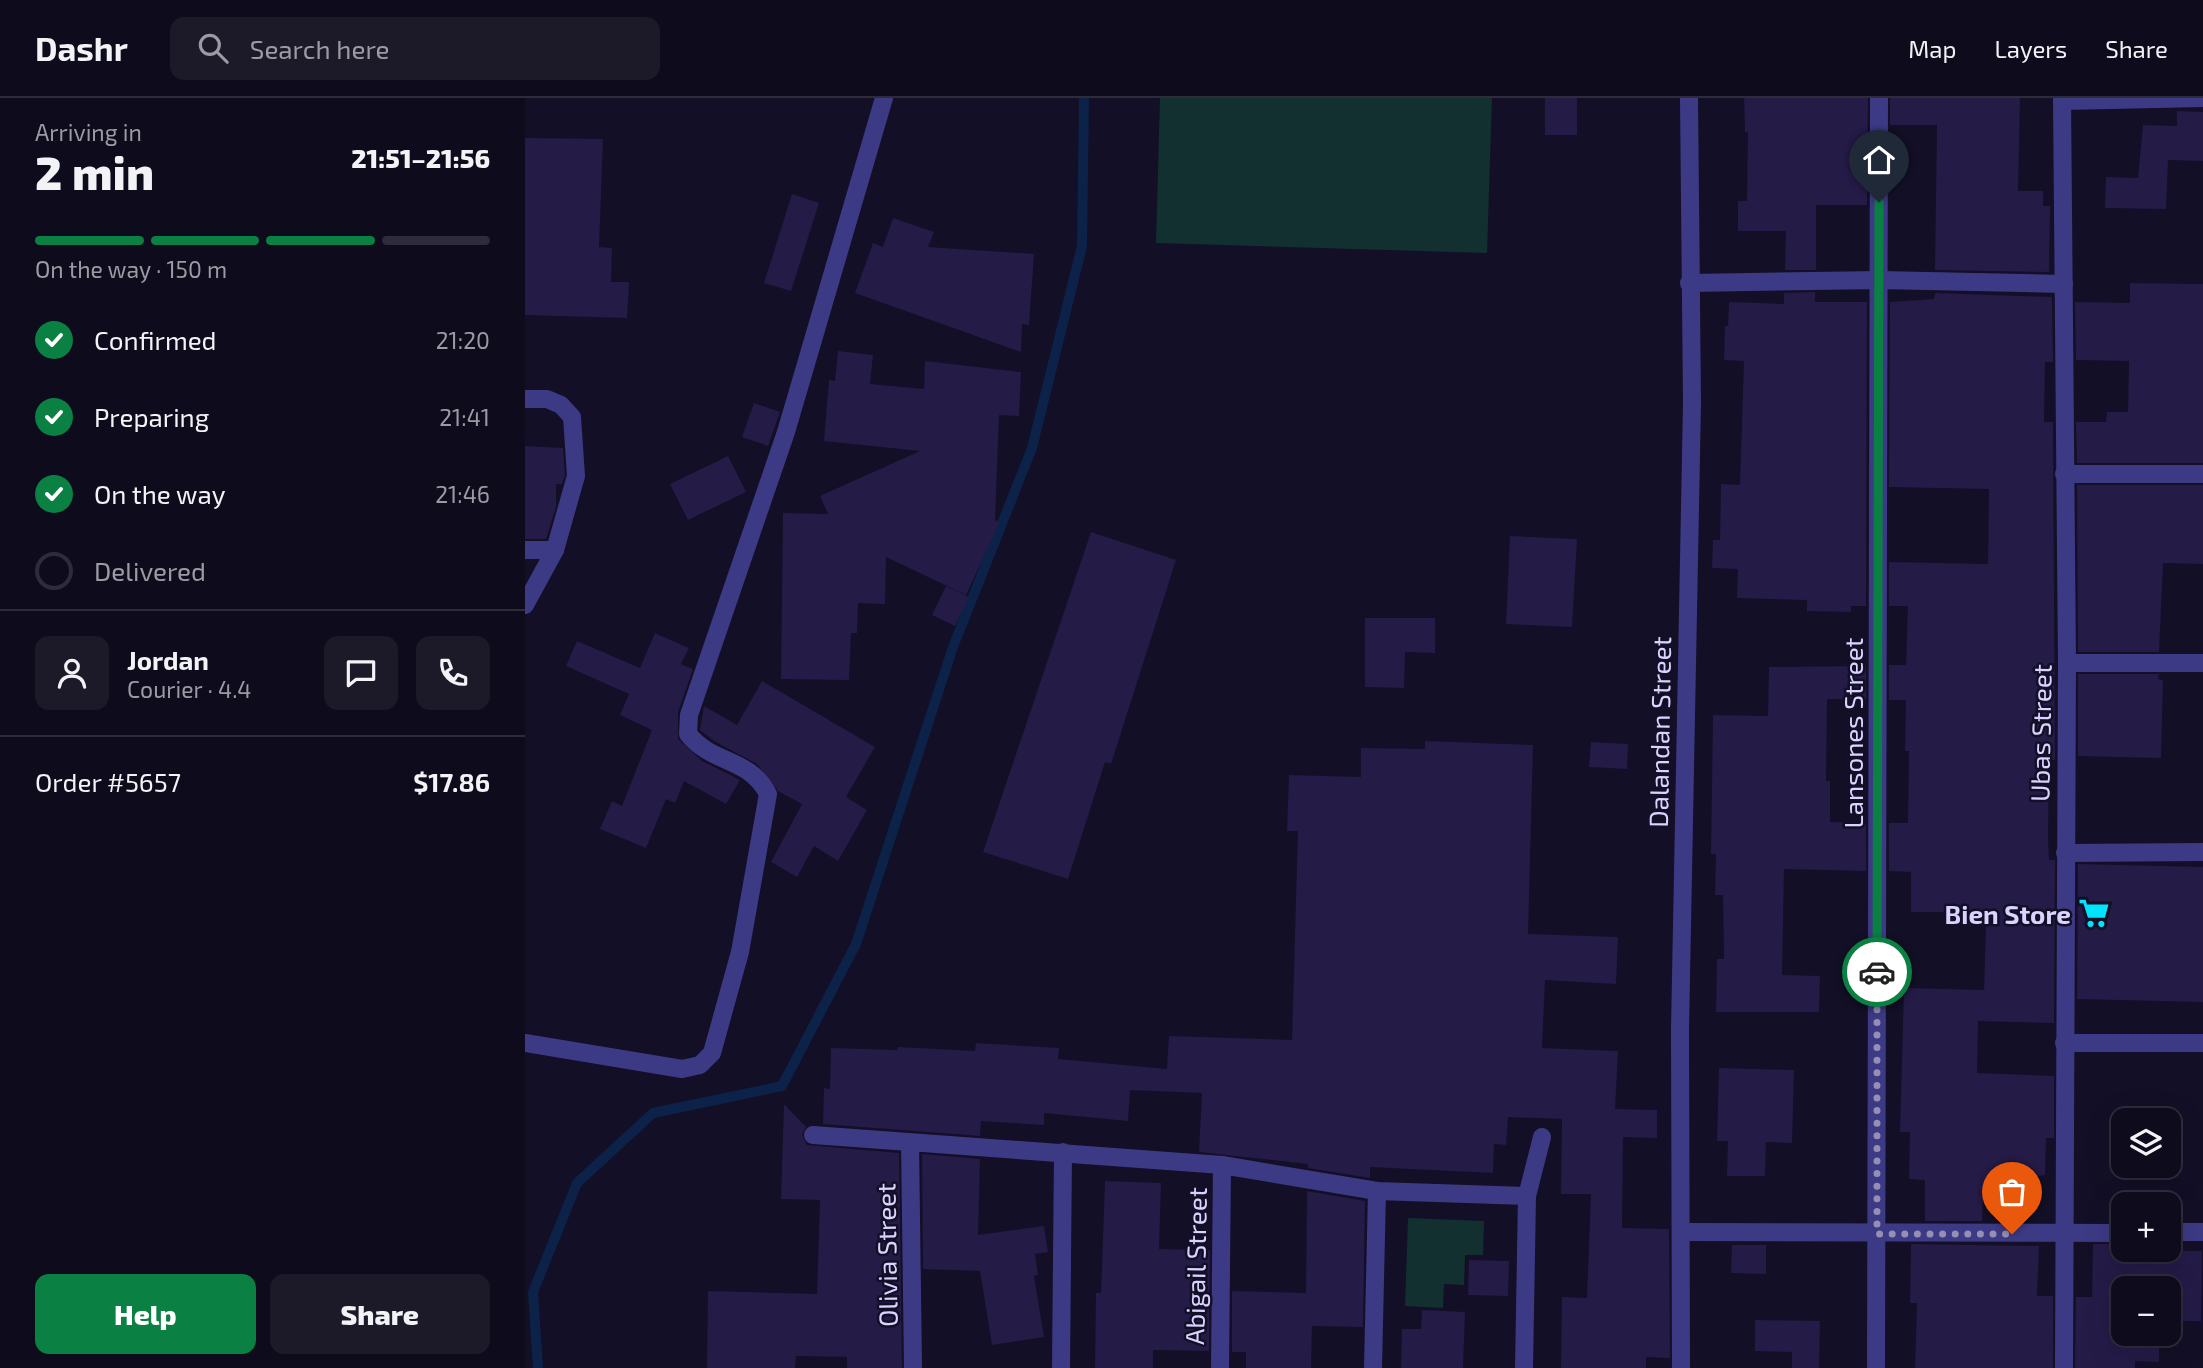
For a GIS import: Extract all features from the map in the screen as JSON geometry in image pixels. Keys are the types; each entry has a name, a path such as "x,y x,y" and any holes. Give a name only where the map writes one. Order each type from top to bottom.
{"street":[{"path":"525,1043 682,1069 700,1065 712,1053 740,952 768,794 759,776 698,746 688,734 689,715 786,432 884,98"},
{"name":"Dalandan Street","path":"1681,1368 1680,1029 1692,402 1689,98"},
{"name":"Lansones Street","path":"1876,1368 1879,98"},
{"path":"2062,100 2203,98"},
{"name":"Ubas Street","path":"2062,100 2067,663 2064,1368"},
{"path":"1689,283 1879,280 2064,284"},
{"path":"525,399 547,399 561,405 572,417 576,476 555,550 525,605"},
{"path":"2064,474 2203,474"},
{"path":"525,550 555,550"},
{"path":"2067,663 2203,663"},
{"path":"2065,853 2203,852"},
{"path":"2064,1043 2203,1043"},
{"path":"813,1135 1222,1166 1377,1191 1527,1196"},
{"path":"1524,1368 1527,1196 1542,1137"},
{"name":"Olivia Street","path":"910,1142 913,1368"},
{"path":"1061,1368 1063,1152"},
{"name":"Abigail Street","path":"1220,1368 1222,1166"},
{"path":"1373,1368 1377,1191"},
{"path":"1682,1232 2111,1233"},
{"path":"2181,1232 2203,1232"}],"green space":[{"path":"1160,98 1492,98 1487,253 1156,243"},
{"path":"1408,1218 1484,1221 1483,1255 1465,1255 1464,1285 1444,1284 1443,1308 1405,1306"}],"building":[{"path":"1545,98 1577,98 1577,135 1545,135"},
{"path":"1744,98 1868,98 1867,205 1816,205 1816,270 1785,270 1786,231 1738,231 1738,201 1747,201 1748,132 1745,132"},
{"path":"1890,98 2020,98 2018,191 2043,191 2043,206 2050,206 2049,272 1935,270 1937,125 1890,125"},
{"path":"2177,111 2203,112 2203,161 2168,160 2166,209 2105,208 2106,177 2138,178 2143,125 2177,126"},
{"path":"525,138 603,139 599,247 612,248 611,282 629,282 627,318 525,315"},
{"path":"792,194 819,203 791,291 764,283"},
{"path":"893,218 934,232 928,247 1034,254 1029,325 1022,324 1021,352 855,293 873,243 883,247"},
{"path":"2130,283 2203,284 2203,463 2077,463 2076,422 2106,422 2107,412 2128,412 2129,361 2076,360 2075,302 2130,303"},
{"path":"1815,292 1815,302 1867,302 1866,606 1851,606 1851,612 1807,611 1807,600 1737,598 1738,569 1712,568 1713,540 1720,540 1721,484 1740,485 1744,361 1724,360 1729,302 1784,304 1784,293"},
{"path":"1935,293 2052,297 2053,362 2045,362 2044,422 2053,422 2055,760 2049,760 2048,838 2049,860 2055,860 2054,1023 1978,1021 1977,1073 2054,1076 2054,1138 2046,1138 2045,1175 2038,1176 2037,1194 1983,1193 1982,1221 1925,1221 1925,1180 1909,1179 1910,1132 1900,1132 1904,988 1984,990 1986,926 1951,925 1952,912 1911,912 1911,872 1889,871 1889,823 1908,823 1909,751 1905,751 1906,700 1889,700 1889,665 1906,665 1908,606 1889,606 1889,562 1988,564 1989,489 1889,487 1890,302 1934,299"},
{"path":"838,351 873,355 870,384 924,389 925,361 1021,372 1019,416 999,415 995,520 1000,522 966,595 886,557 885,604 858,603 857,633 851,633 849,680 781,679 783,513 828,514 820,496 920,451 824,441 829,380 835,381"},
{"path":"754,403 780,412 768,446 742,437"},
{"path":"525,446 563,448 565,475 562,484 556,484 556,507 546,539 525,539"},
{"path":"728,456 746,492 688,520 670,484"},
{"path":"2077,485 2203,485 2203,564 2163,563 2159,652 2078,652"},
{"path":"1091,532 1176,560 1111,764 1105,762 1068,879 983,852"},
{"path":"1510,536 1577,539 1572,627 1506,624"},
{"path":"946,586 969,597 955,626 932,615"},
{"path":"1365,618 1435,618 1435,653 1405,652 1404,688 1365,687"},
{"path":"655,633 689,648 681,664 693,669 678,712 678,739 702,761 740,780 726,804 684,781 675,803 666,799 646,848 600,829 612,801 622,806 652,730 620,715 629,694 566,666 577,641 640,668"},
{"path":"1866,666 1866,700 1827,699 1826,781 1830,781 1830,822 1866,823 1866,871 1784,869 1782,975 1820,976 1819,1012 1716,1012 1717,959 1724,959 1723,895 1715,895 1716,854 1711,854 1713,715 1768,716 1769,667"},
{"path":"2078,674 2159,674 2158,679 2163,680 2161,758 2078,756"},
{"path":"762,681 875,747 846,797 867,810 838,861 814,846 797,877 771,862 802,804 778,791 757,764 714,741 700,730 704,706 737,725"},
{"path":"1425,741 1533,745 1528,934 1618,937 1616,984 1545,980 1542,1048 1618,1051 1615,1109 1657,1110 1657,1138 1623,1137 1622,1228 1669,1229 1670,1358 1646,1357 1646,1368 1561,1368 1562,1297 1587,1298 1591,1194 1561,1194 1562,1119 1508,1117 1506,1145 1494,1144 1493,1173 1370,1167 1370,1178 1308,1168 1308,1164 1199,1152 1202,1093 1130,1090 1128,1121 1044,1113 1044,1125 981,1121 980,1136 823,1124 824,1088 830,1089 831,1048 897,1050 898,1047 975,1051 976,1043 1059,1048 1058,1059 1167,1069 1169,1036 1292,1040 1298,831 1287,831 1289,775 1361,777 1361,748 1425,749"},
{"path":"1591,742 1628,744 1627,769 1589,767"},
{"path":"2078,864 2203,867 2203,1002 2077,999"},
{"path":"1719,1068 1794,1070 1792,1143 1766,1142 1765,1176 1727,1176 1728,1141 1717,1141"},
{"path":"784,1104 806,1127 802,1135 807,1145 899,1153 902,1368 847,1368 847,1357 796,1356 795,1368 707,1368 708,1291 817,1294 820,1200 781,1199"},
{"path":"922,1154 980,1159 978,1235 1044,1226 1048,1252 1035,1254 1038,1275 1034,1276 1044,1337 992,1345 980,1271 923,1269"},
{"path":"1105,1181 1161,1183 1159,1249 1210,1250 1209,1351 1153,1350 1153,1368 1095,1368 1096,1293 1101,1293"},
{"path":"1307,1191 1365,1201 1363,1327 1312,1326 1311,1368 1246,1368 1246,1352 1232,1352 1232,1291 1306,1293"},
{"path":"1911,1244 2039,1246 2037,1296 2053,1296 2053,1368 1915,1368 1917,1303 1910,1303"},
{"path":"2093,1244 2111,1244 2111,1262 2181,1262 2181,1251 2202,1251 2201,1321 2181,1321 2181,1276 2111,1276 2111,1346 2159,1346 2159,1362 2135,1361 2135,1368 2075,1368 2076,1297 2092,1297"},
{"path":"1732,1245 1766,1245 1766,1274 1731,1273"},
{"path":"1469,1260 1509,1261 1508,1296 1468,1295"},
{"path":"1422,1310 1465,1312 1463,1368 1401,1368 1402,1329 1421,1329"},
{"path":"1755,1320 1820,1321 1819,1368 1792,1368 1792,1352 1755,1351"}],"waterway":[{"path":"538,1368 533,1292 577,1183 653,1113 782,1086 856,944 953,647 1032,448 1082,246 1084,98"}],"way so far":[{"path":"1877,972 1877,1234 2012,1234"}],"place":[{"name":"Bien Store","path":"2094,913"}],"route":[{"path":"1877,972 1879,202"}]}
